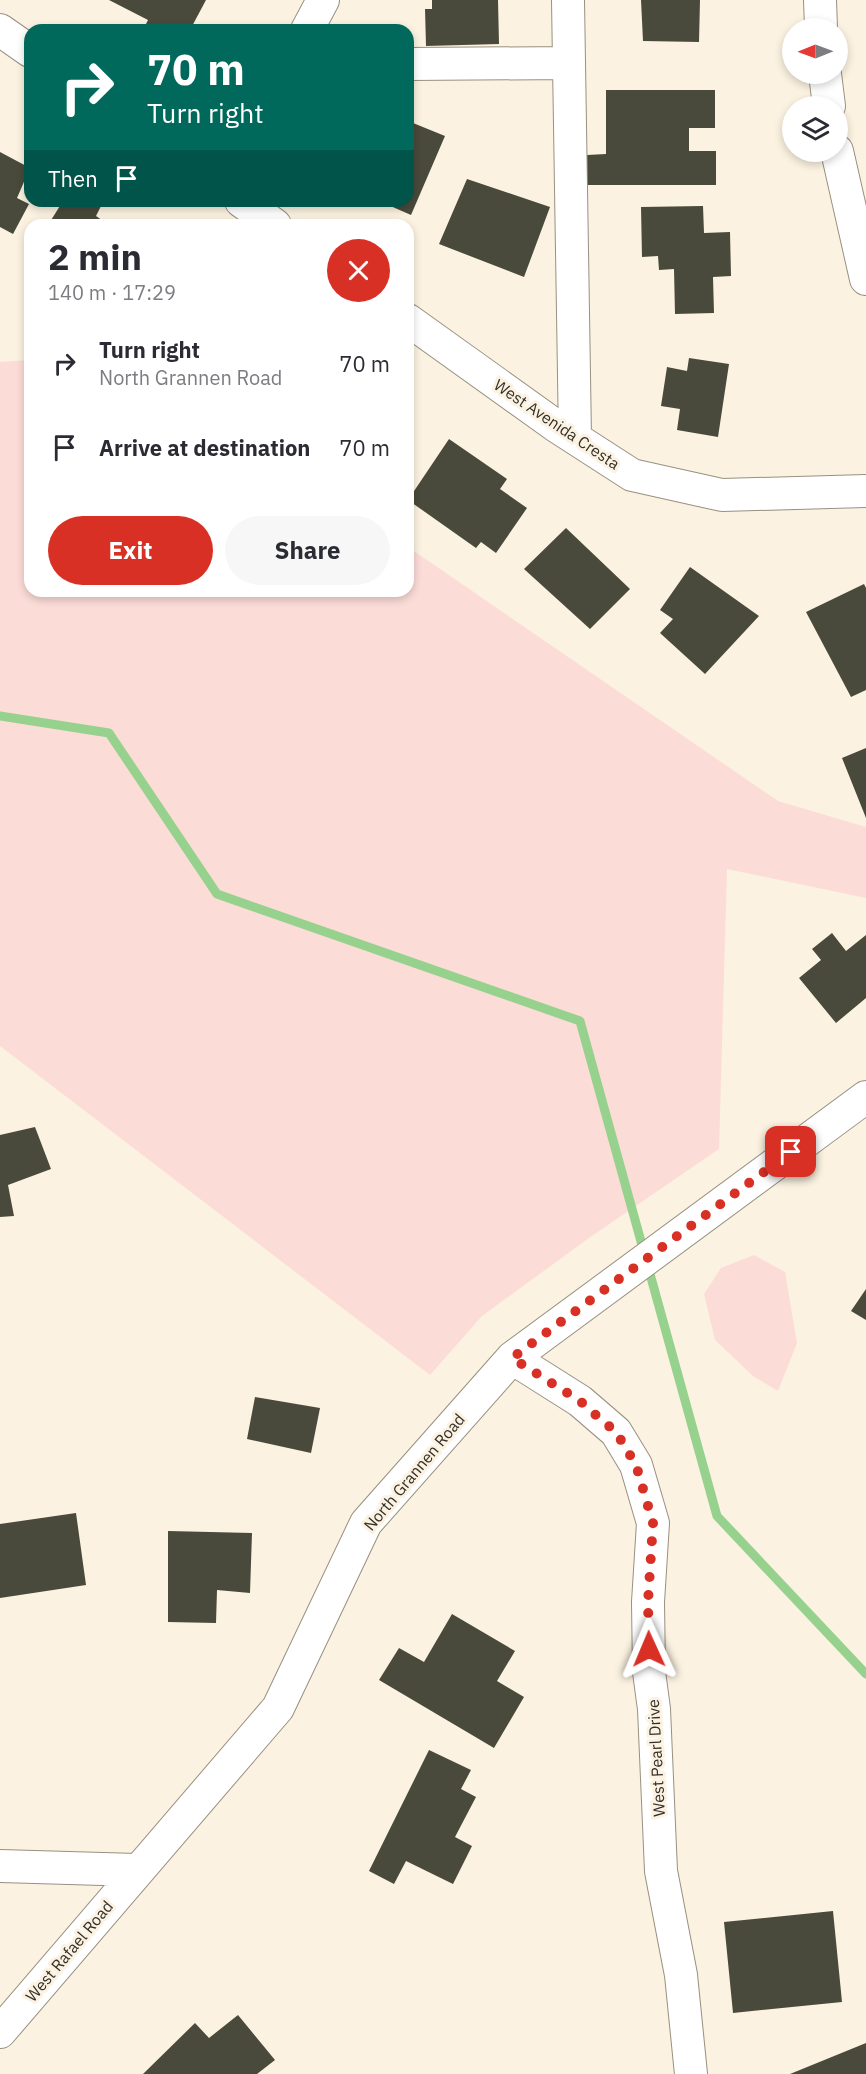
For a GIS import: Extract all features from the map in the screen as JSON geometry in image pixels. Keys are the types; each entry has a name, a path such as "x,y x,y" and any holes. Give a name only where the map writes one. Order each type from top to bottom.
{"street":[{"path":"310,24 323,0"},
{"path":"568,0 575,438"},
{"path":"820,0 821,18"},
{"path":"0,30 24,47"},
{"path":"414,64 569,63"},
{"path":"839,162 866,279"},
{"path":"250,207 266,219"},
{"name":"West Avenida Cresta","path":"414,324 575,438 632,475 722,495 866,491"},
{"name":"North Grannen Road","path":"137,1870 278,1708 366,1524 512,1358 866,1097"},
{"name":"West Pearl Drive","path":"512,1358 580,1401 616,1432 636,1465 653,1523 648,1602 649,1672 654,1709 661,1872 681,1975 691,2074"},
{"path":"0,1866 137,1870"},
{"name":"West Rafael Road","path":"0,2032 137,1870"}],"shaded area":[{"path":"24,360 24,597 414,597 414,551 778,801 866,827 866,898 727,869 719,1149 589,1238 482,1316 430,1375 0,1046 0,362"},
{"path":"754,1255 785,1272 797,1343 778,1391 753,1376 715,1340 704,1294 721,1268"}],"building":[{"path":"109,0 206,0 193,24 146,24 148,20"},
{"path":"432,0 498,0 499,44 426,46 425,9 432,9"},
{"path":"641,0 700,0 699,42 643,41"},
{"path":"606,90 715,90 715,128 689,128 689,151 716,151 716,185 587,185 587,155 606,154"},
{"path":"414,123 445,136 411,215 393,207 414,207"},
{"path":"0,152 24,165 24,182 17,198 24,202 24,207 27,207 13,234 0,227"},
{"path":"467,179 550,207 524,277 439,244"},
{"path":"703,206 704,233 730,232 731,276 713,277 714,313 675,314 674,269 659,270 658,256 642,257 641,207"},
{"path":"59,207 100,207 96,216 100,219 52,219"},
{"path":"689,358 729,364 718,437 677,430 680,409 661,406 667,367 687,371"},
{"path":"449,439 507,479 500,489 527,508 496,553 481,542 476,548 414,504 414,491"},
{"path":"566,528 630,589 590,629 524,569"},
{"path":"690,567 759,616 705,674 660,633 673,619 660,610"},
{"path":"864,584 866,588 866,690 851,697 806,612"},
{"path":"866,748 866,818 842,758"},
{"path":"832,933 846,951 866,935 866,998 836,1023 799,978 821,960 812,949"},
{"path":"35,1127 51,1169 8,1185 14,1216 0,1217 0,1135"},
{"path":"866,1289 866,1320 851,1311"},
{"path":"255,1397 320,1408 311,1453 247,1439"},
{"path":"76,1513 86,1585 0,1598 0,1524"},
{"path":"168,1531 252,1533 250,1593 217,1590 216,1623 168,1622"},
{"path":"452,1614 515,1651 497,1681 524,1697 494,1748 379,1680 399,1648 424,1662"},
{"path":"429,1750 471,1770 461,1789 476,1797 455,1837 472,1846 453,1884 406,1861 394,1884 369,1871"},
{"path":"833,1911 842,2002 733,2013 724,1922"},
{"path":"238,2015 275,2060 257,2074 143,2074 195,2023 209,2038"},
{"path":"866,2043 866,2074 790,2074"}],"waterway":[{"path":"0,716 109,733 217,894 580,1021 717,1516 866,1674"}],"route":[{"path":"649,1649 648,1602 653,1523 636,1465 616,1432 580,1401 512,1358 791,1152"}]}
